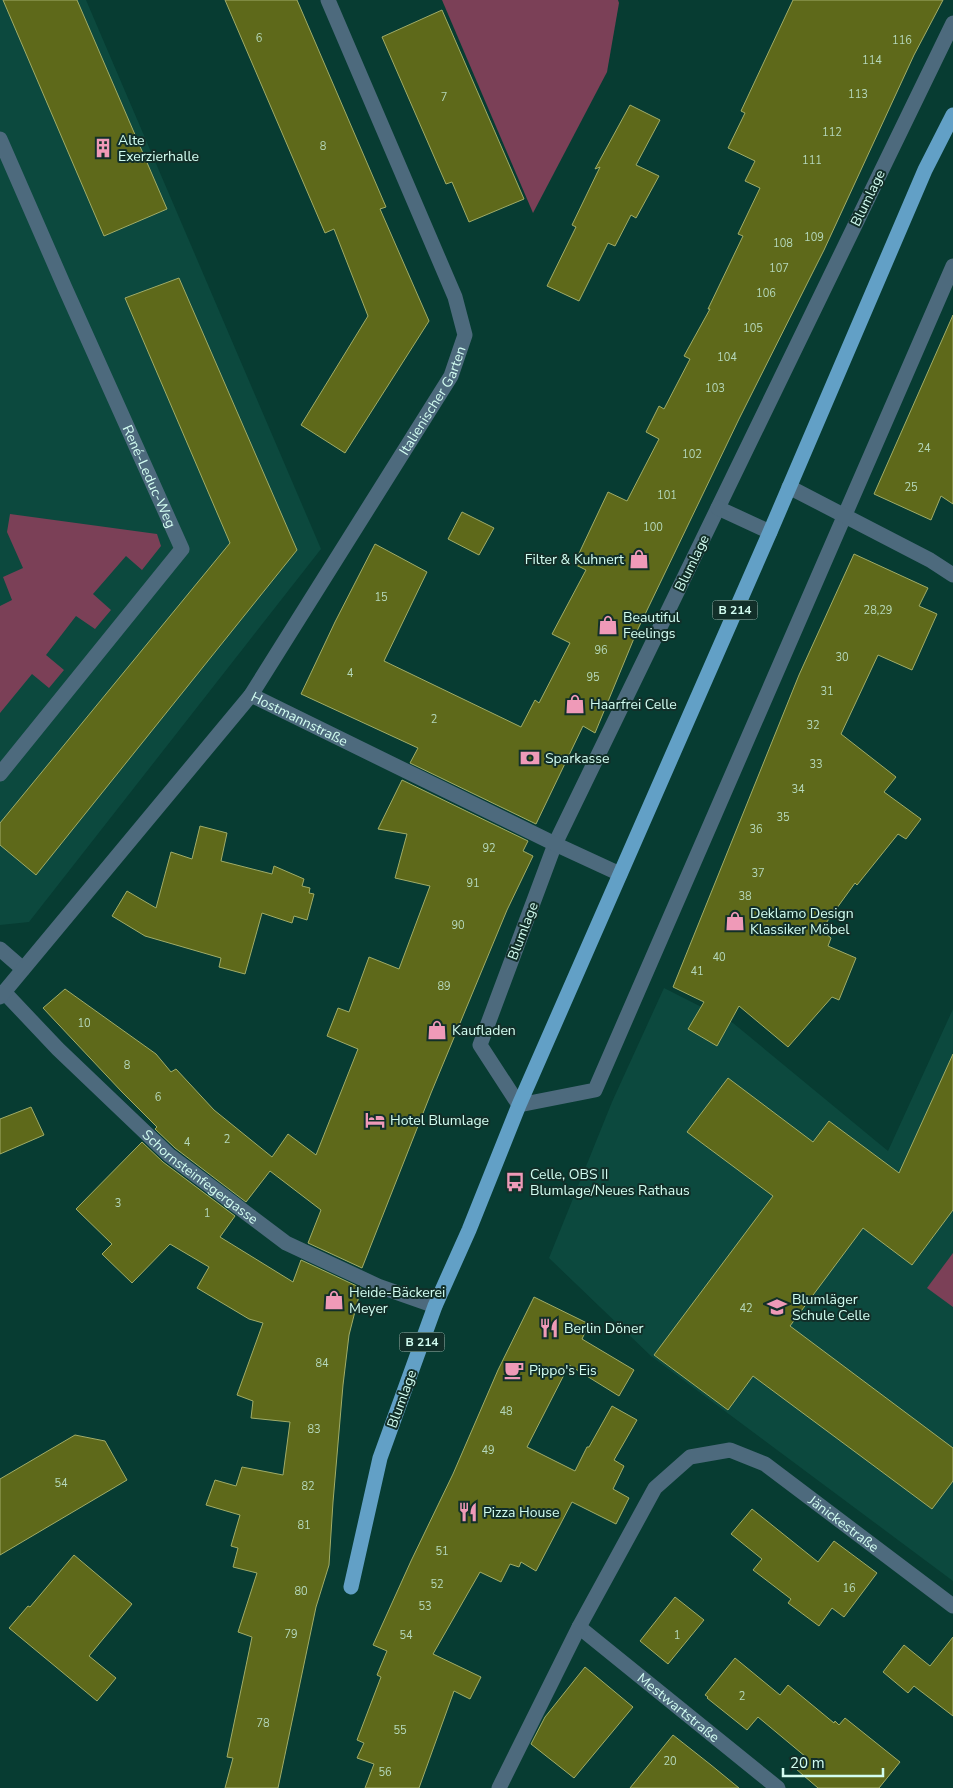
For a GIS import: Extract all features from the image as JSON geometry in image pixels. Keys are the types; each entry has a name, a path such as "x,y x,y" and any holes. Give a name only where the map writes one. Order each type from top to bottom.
{"main road":[{"name":"Blumlage","path":"351,1588 380,1458 435,1306 469,1230 519,1105 770,532 788,486 925,170 953,115"}],"street":[{"name":"Italienischer Garten","path":"251,695 452,376 465,335 455,297 328,0"},
{"name":"Blumlage","path":"519,1105 480,1046 555,844 952,27"},
{"name":"René-Leduc-Weg","path":"0,139 182,549 0,774"},
{"path":"519,1105 595,1090 953,266"},
{"path":"788,486 930,560 953,575"},
{"path":"718,508 770,532"},
{"name":"Hostmannstraße","path":"2,995 251,695 620,874"},
{"path":"0,949 23,969"},
{"name":"Schornsteinfegergasse","path":"2,995 169,1155 286,1243 378,1286 435,1306"},
{"name":"Jänickestraße","path":"579,1627 656,1488 690,1457 730,1450 765,1464 953,1606"},
{"path":"499,1788 579,1627"},
{"name":"Mestwartstraße","path":"579,1627 778,1788"}],"shaded area":[{"path":"0,0 86,0 321,549 29,922 0,925"},
{"path":"442,0 618,0 607,72 533,213"},
{"path":"10,514 157,534 161,546 142,570 126,556 93,594 111,610 95,629 76,616 46,655 64,670 49,688 32,674 0,713 0,606 12,600 3,577 23,568 7,532"},
{"name":"Blumläger Schule Celle","path":"664,988 733,1023 888,1151 953,1009 953,1581 651,1356 549,1258 612,1102"},
{"path":"953,1253 953,1307 927,1288"}],"building":[{"name":"Alte Exerzierhalle","path":"3,0 77,0 167,209 104,236"},
{"path":"225,0 297,0 386,207 380,209 429,321 345,453 301,425 368,316 334,229 325,233"},
{"path":"793,0 943,0 914,55 824,250 739,419 637,631 595,733 583,726 536,824 410,763 418,748 301,694 375,544 427,572 384,661 521,727 535,700 539,703 570,643 552,634 586,570 574,564 608,492 627,501 659,439 646,432 659,406 664,409 690,359 684,356 710,309 708,309 743,236 738,234 760,188 745,181 755,161 728,148 745,113 741,111"},
{"path":"442,10 524,199 469,222 452,182 446,184 382,37"},
{"path":"630,105 660,120 636,165 659,176 636,218 631,215 615,246 608,243 579,301 547,286 576,227 572,225 600,167 595,169"},
{"path":"179,278 297,550 36,875 0,845 0,823 230,543 125,298"},
{"path":"953,315 953,504 941,496 931,520 874,494"},
{"path":"462,512 494,528 479,555 448,539"},
{"path":"854,554 928,588 919,606 937,614 912,670 878,655 841,734 896,777 884,792 921,819 906,839 898,834 857,885 855,883 821,930 831,938 828,946 856,958 839,1000 832,997 788,1047 739,1006 717,1046 688,1029 704,1002 673,987 799,675"},
{"path":"402,780 528,841 523,851 533,856 507,910 431,1093 362,1268 308,1243 321,1210 270,1171 246,1202 175,1148 155,1129 157,1127 43,1008 65,989 156,1054 171,1072 176,1069 214,1110 272,1157 288,1134 316,1155 358,1049 327,1036 338,1008 349,1012 369,957 399,969 430,886 395,878 407,834 378,829"},
{"path":"200,826 227,833 221,861 272,874 274,866 304,879 302,886 310,888 309,893 314,894 307,920 294,916 292,923 262,913 245,974 219,967 221,958 145,936 112,916 127,891 156,908 171,852 192,859"},
{"path":"953,1054 953,1210 912,1265 863,1228 790,1326 953,1448 953,1481 932,1509 753,1376 728,1410 654,1355 773,1196 687,1132 728,1078 813,1142 829,1121 899,1173"},
{"path":"31,1107 44,1135 0,1154 0,1119"},
{"path":"142,1142 163,1162 235,1216 220,1237 293,1282 301,1260 361,1288 349,1335 343,1385 329,1565 316,1607 278,1788 225,1788 233,1758 227,1757 252,1637 238,1632 257,1573 233,1567 238,1548 231,1546 240,1515 206,1505 215,1480 236,1486 242,1467 283,1475 290,1422 251,1418 253,1401 237,1395 263,1323 249,1319 197,1288 209,1267 170,1244 132,1283 102,1254 112,1244 76,1209"},
{"path":"534,1297 589,1324 582,1339 634,1370 619,1396 569,1365 527,1447 575,1471 612,1406 637,1420 614,1460 624,1466 613,1489 629,1498 616,1524 572,1502 536,1571 521,1562 519,1567 510,1564 501,1582 480,1572 433,1654 481,1677 470,1699 454,1691 419,1788 365,1788 374,1764 357,1758 364,1743 357,1740 381,1677 377,1675 387,1651 373,1645 453,1474 498,1370"},
{"path":"75,1435 105,1441 127,1480 0,1555 0,1479"},
{"path":"752,1509 818,1562 834,1541 877,1573 844,1617 832,1608 819,1626 788,1603 791,1599 753,1570 762,1559 731,1534"},
{"path":"74,1555 132,1604 89,1656 116,1678 97,1701 9,1628 28,1606 30,1607"},
{"path":"675,1597 704,1620 668,1664 640,1641"},
{"path":"953,1637 953,1716 914,1686 908,1693 883,1672 904,1645 930,1666"},
{"path":"735,1658 780,1695 788,1685 834,1723 835,1721 839,1725 845,1718 900,1762 879,1788 818,1788 796,1769 806,1757 758,1717 747,1730 705,1695"},
{"path":"585,1667 633,1707 574,1778 531,1744 545,1717"},
{"path":"673,1735 711,1765 739,1788 630,1788"}],"place":[{"name":"Alte Exerzierhalle","path":"103,148"},
{"name":"Filter & Kuhnert","path":"639,559"},
{"name":"Beautiful Feelings","path":"608,625"},
{"name":"Haarfrei Celle","path":"575,704"},
{"name":"Sparkasse","path":"530,758"},
{"name":"Deklamo Design Klassiker Möbel","path":"735,921"},
{"name":"Kaufladen","path":"437,1030"},
{"name":"Hotel Blumlage","path":"375,1120"},
{"name":"Celle, OBS II Blumlage/Neues Rathaus","path":"515,1182"},
{"name":"Heide-Bäckerei Meyer","path":"334,1300"},
{"name":"Blumläger Schule Celle","path":"777,1307"},
{"name":"Berlin Döner","path":"549,1328"},
{"name":"Pippo's Eis","path":"514,1370"},
{"name":"Pizza House","path":"468,1512"}]}
